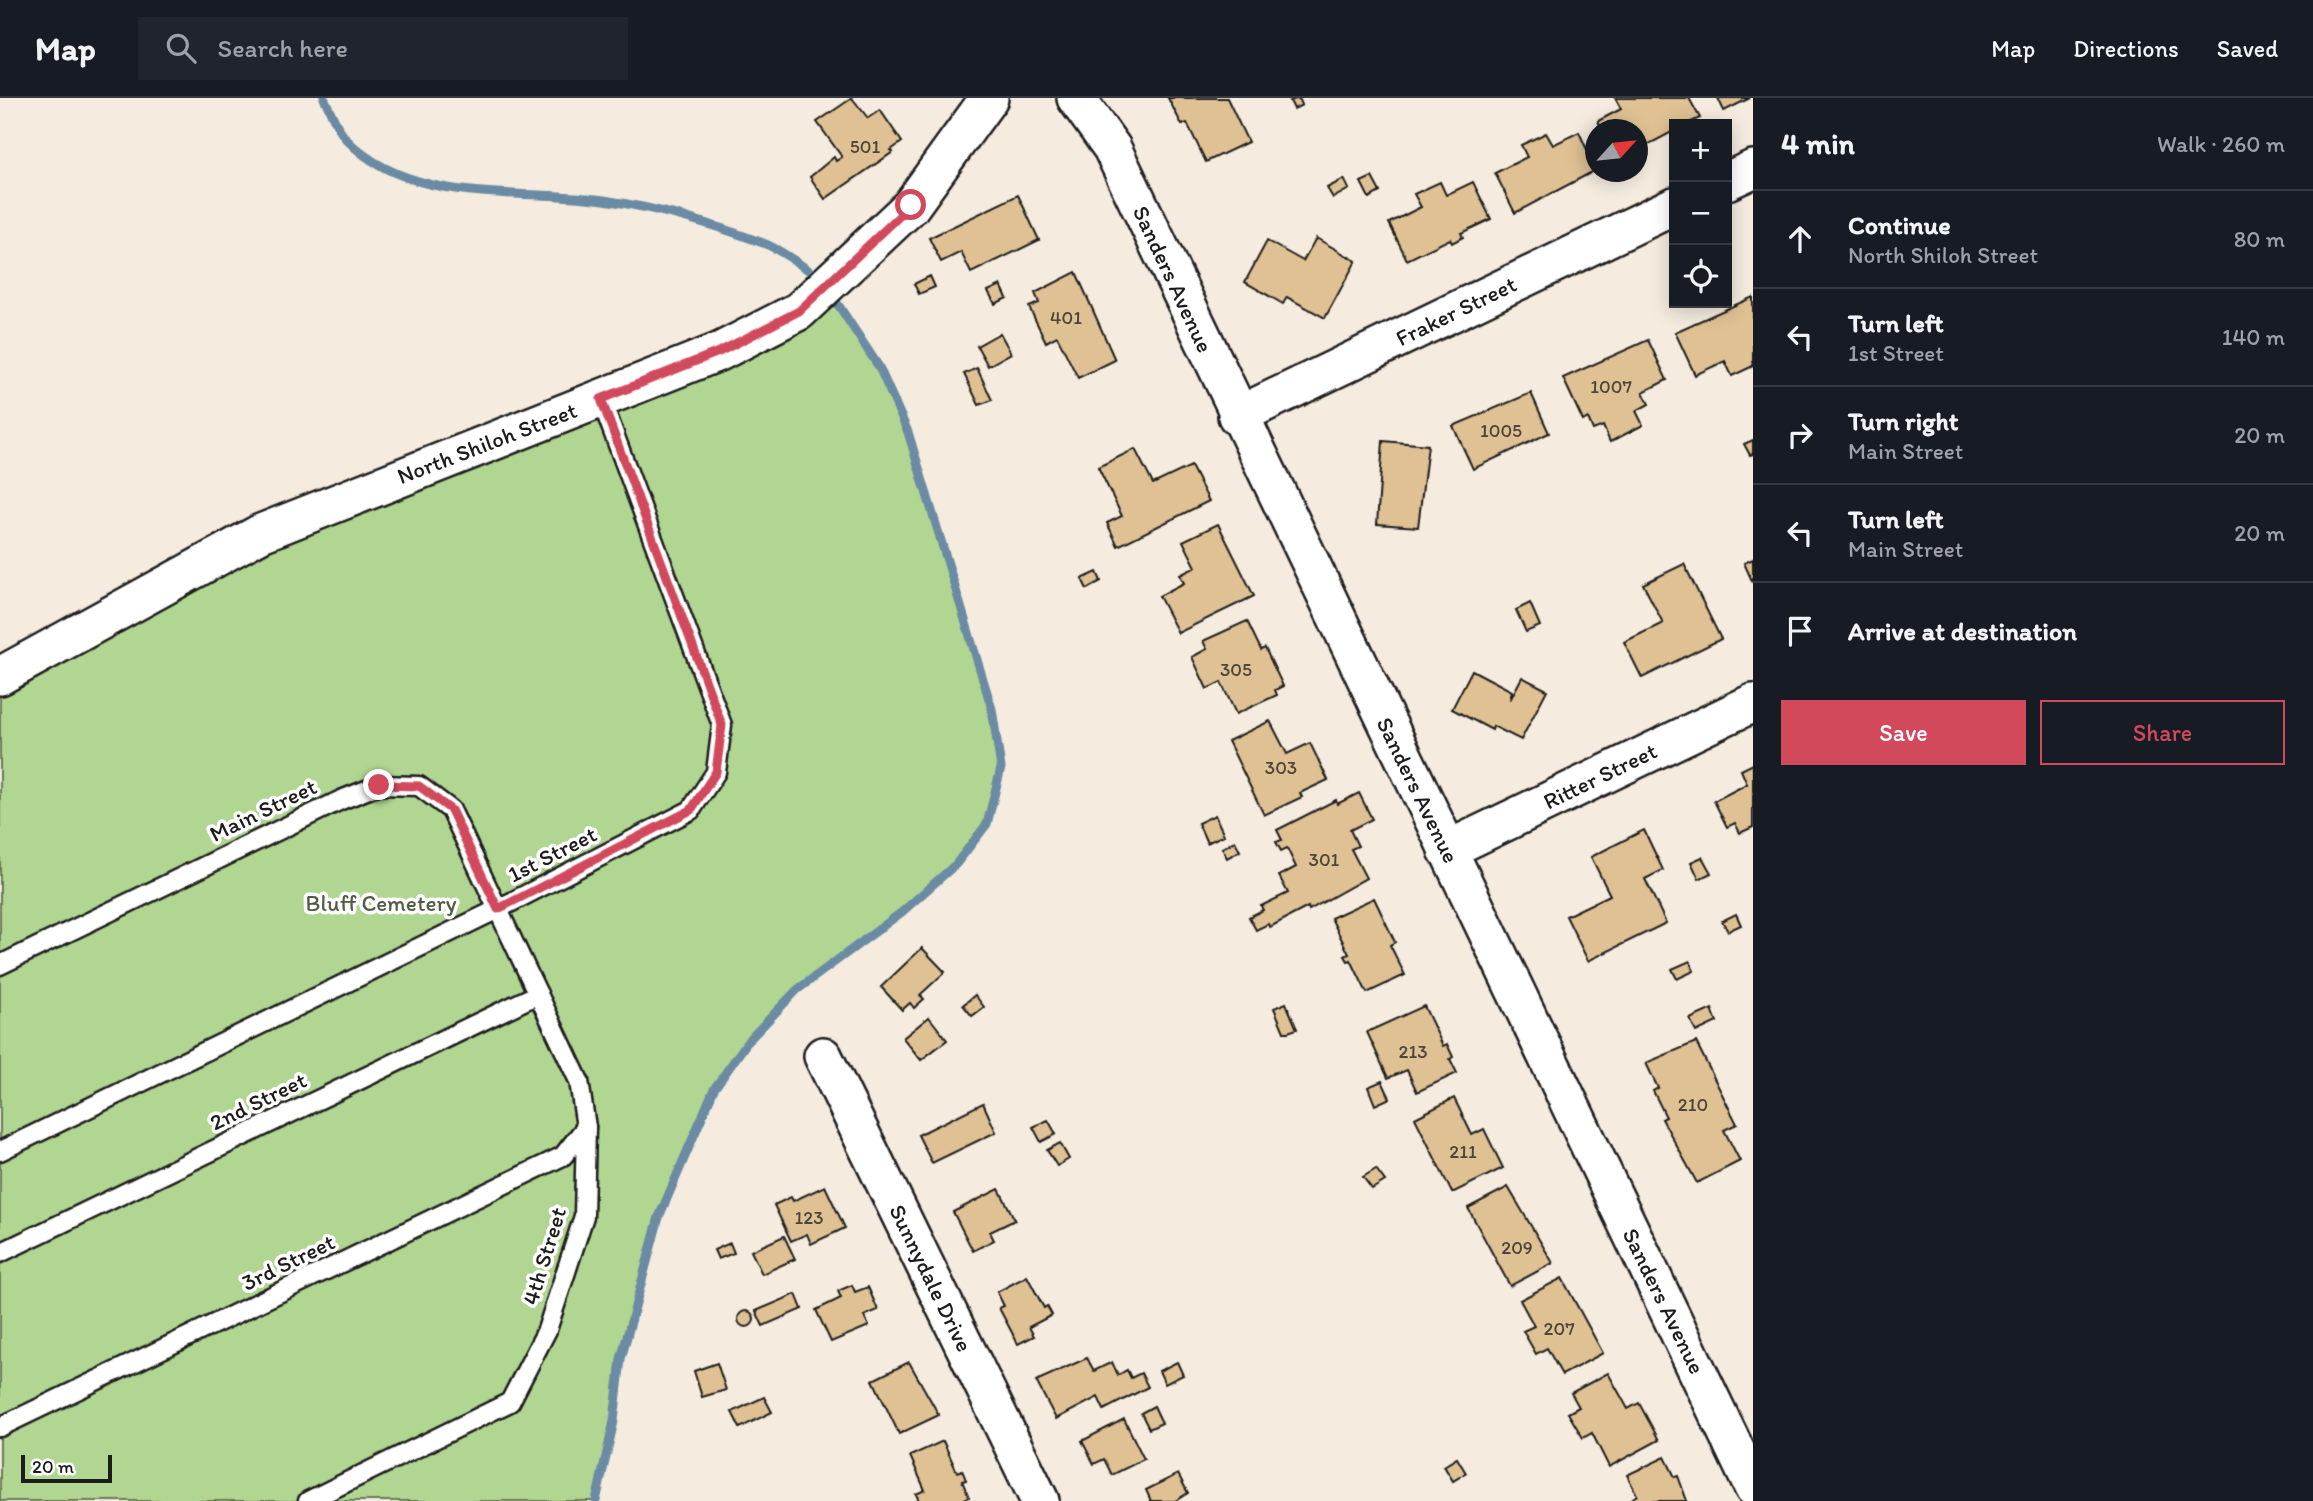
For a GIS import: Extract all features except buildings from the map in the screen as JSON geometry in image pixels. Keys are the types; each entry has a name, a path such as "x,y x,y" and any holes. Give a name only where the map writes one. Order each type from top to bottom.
{"street":[{"name":"North Shiloh Street","path":"0,676 261,533 721,351 799,311 911,205 989,98"},
{"name":"Sanders Avenue","path":"1076,98 1112,148 1237,416 1753,1487"},
{"path":"1732,179 1753,169"},
{"name":"Fraker Street","path":"1237,416 1669,208"},
{"name":"Ritter Street","path":"1447,850 1753,703"},
{"name":"Sunnydale Drive","path":"823,1056 1040,1501"}],"lane":[{"name":"1st Street","path":"0,1151 498,909 691,810 716,772 722,725 601,399"},
{"name":"Main Street","path":"0,965 341,800 379,785 419,786 451,810 498,909"},
{"name":"4th Street","path":"308,1501 510,1402 547,1330 584,1216 586,1127 579,1081 498,909"},
{"name":"2nd Street","path":"0,1253 538,994"},
{"name":"3rd Street","path":"0,1427 563,1156 586,1127"}],"green space":[{"name":"Bluff Cemetery","path":"824,288 879,367 908,432 992,709 1001,768 987,824 956,864 902,912 797,990 748,1041 714,1089 659,1217 621,1359 614,1421 596,1501 0,1501 0,676"}],"waterway":[{"path":"324,98 347,140 373,161 403,176 468,191 604,200 664,212 724,229 769,246 813,273"},
{"path":"596,1501 614,1421 621,1359 659,1217 714,1089 748,1041 797,990 902,912 956,864 987,824 1001,768 992,709 908,432 879,367 837,303"}],"route":[{"path":"379,785 419,786 451,810 498,909 691,810 716,772 722,725 601,399 721,351 799,311 911,205"}]}
